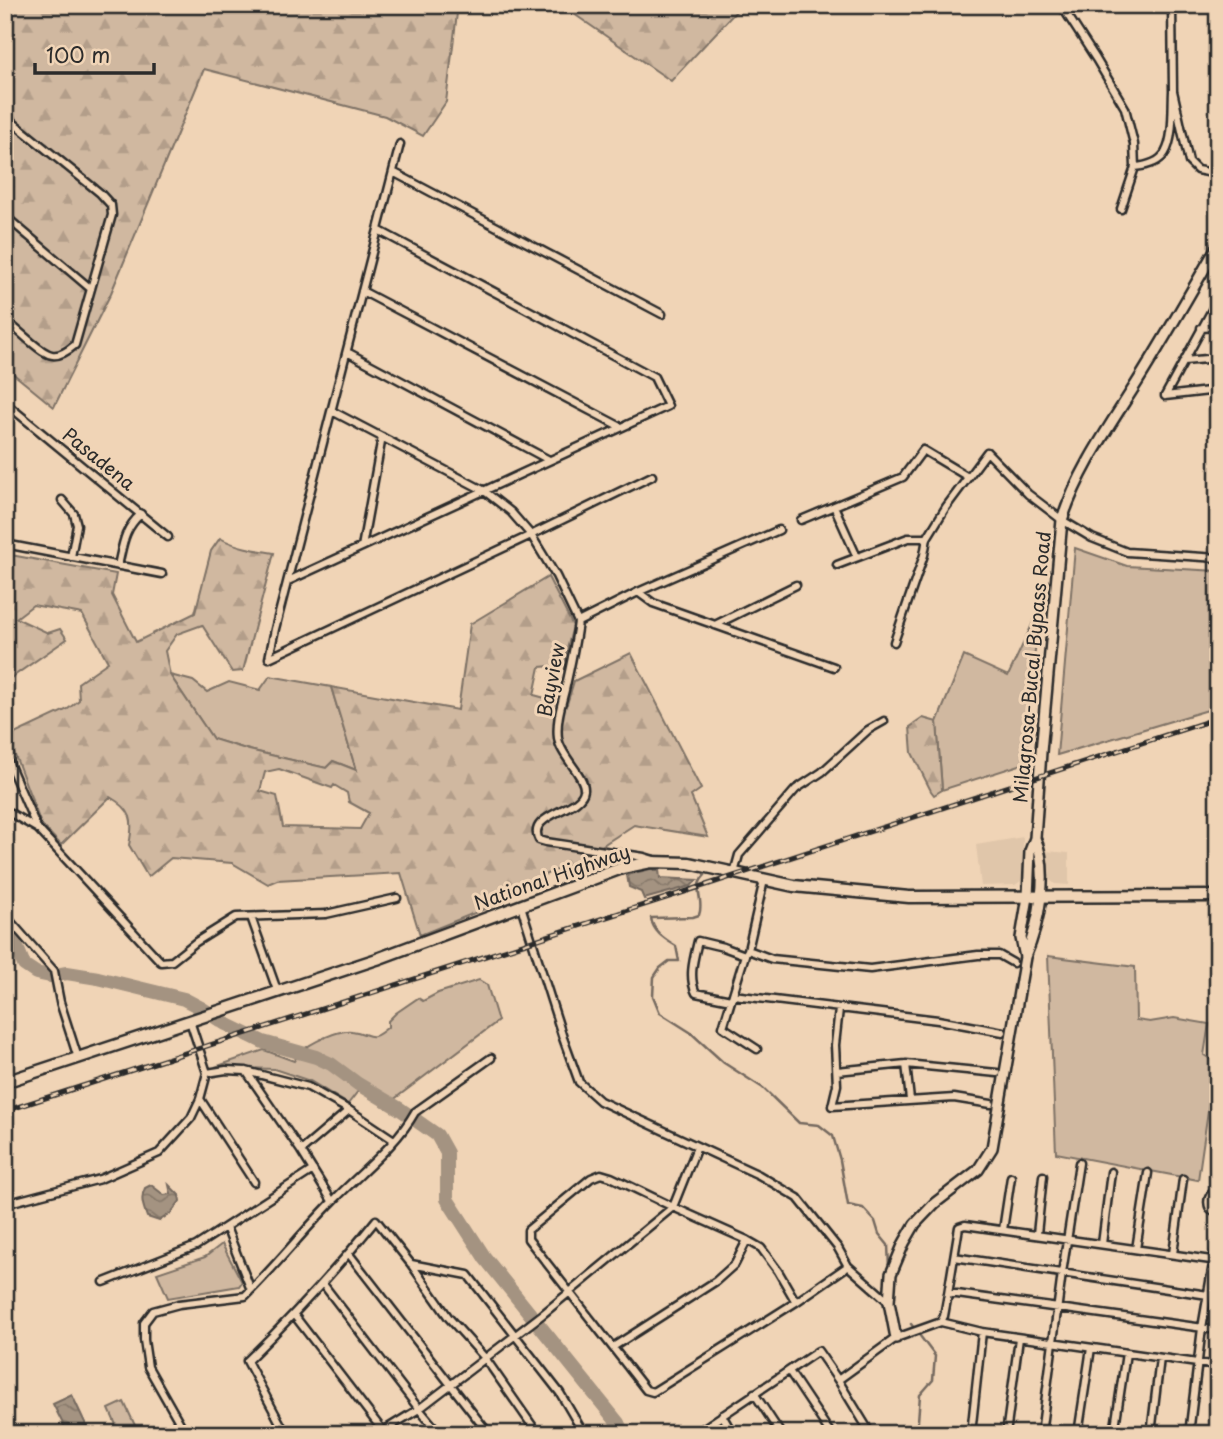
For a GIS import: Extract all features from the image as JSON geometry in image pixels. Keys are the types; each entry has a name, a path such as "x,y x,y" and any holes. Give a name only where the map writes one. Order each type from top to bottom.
{"main road":[{"name":"Milagrosa-Bucal Bypass Road","path":"1025,957 1021,938 1028,897 1030,851 1035,838 1062,520 1097,447 1218,246"},
{"name":"Milagrosa-Bucal Bypass Road","path":"1025,957 1033,939 1042,897 1041,850 1035,838"},
{"name":"National Highway","path":"5,1082 377,960 622,868 661,862 702,864 794,886 909,897 1218,896"},
{"path":"896,1338 889,1302 891,1274 904,1243 915,1224 934,1203 978,1170 992,1148 1025,957"}],"street":[{"path":"1061,5 1125,108 1134,144 1135,167 1121,209"},
{"path":"1135,167 1150,165 1164,155 1170,139 1173,90 1171,5"},
{"path":"1173,90 1189,162 1197,170 1218,174"},
{"path":"5,116 100,193 111,205 112,215 75,345 65,353 52,356 44,353 5,320"},
{"path":"400,144 269,658 652,476"},
{"path":"393,172 662,314"},
{"path":"5,216 91,289"},
{"path":"288,581 668,406 654,377 378,230"},
{"path":"362,291 621,428"},
{"path":"1218,299 1165,396 1218,390"},
{"path":"1202,328 1218,327"},
{"path":"347,352 549,460"},
{"path":"1184,361 1218,358"},
{"name":"Pasadena","path":"7,407 168,537"},
{"path":"332,411 483,490 511,512 531,535 556,576 578,622 638,592 779,530"},
{"path":"362,547 383,437"},
{"path":"801,520 903,477 923,450 968,477"},
{"path":"894,642 924,555 926,538 987,452 1028,494 1062,520 1092,538 1127,552 1218,558"},
{"path":"62,500 74,514 77,525 71,558"},
{"path":"834,506 857,558"},
{"path":"118,566 130,523 141,514"},
{"path":"837,565 908,538 926,538"},
{"path":"5,544 162,574"},
{"path":"715,625 796,584"},
{"path":"638,592 653,603 834,667"},
{"name":"Bayview","path":"578,622 558,721 558,736 562,751 575,769 584,789 577,800 542,821 536,835 539,840 546,842 661,862"},
{"path":"734,873 739,855 796,789 822,772 868,730 884,721"},
{"path":"5,754 38,830"},
{"path":"5,810 38,830 161,962 172,961 236,917 326,914 397,898"},
{"path":"757,1049 723,1027 746,953 764,880"},
{"path":"521,906 579,1082 600,1101 759,1175 798,1198 838,1248 848,1266 889,1302"},
{"path":"5,915 55,975 60,1002 78,1058"},
{"path":"251,917 278,993"},
{"path":"1003,1031 938,1020 696,993 692,986 693,964 698,942 772,959 870,969 978,955 999,955 1013,963"},
{"path":"839,1009 835,1045 837,1085 832,1106 954,1098 991,1104"},
{"path":"5,1204 100,1179 159,1153 191,1118 200,1099 207,1073 190,1021"},
{"path":"186,1434 149,1367 144,1323 153,1311 179,1304 245,1296 332,1201 408,1125 415,1112 491,1058"},
{"path":"837,1071 906,1064 997,1073"},
{"path":"906,1064 910,1100"},
{"path":"207,1073 246,1071 308,1087 394,1140"},
{"path":"246,1071 332,1201"},
{"path":"200,1099 254,1182"},
{"path":"301,1151 349,1110"},
{"path":"375,1434 383,1432 419,1409 452,1384 673,1207 697,1147"},
{"path":"1041,1434 1079,1163"},
{"path":"104,1282 197,1246 313,1170"},
{"path":"1102,1244 1111,1172"},
{"path":"1136,1249 1148,1173"},
{"path":"796,1302 761,1248 601,1174 591,1178 528,1230 528,1239 646,1390 653,1392 796,1302 848,1266"},
{"path":"1037,1234 1043,1176"},
{"path":"1003,1230 1010,1177"},
{"path":"1173,1255 1184,1179"},
{"path":"1218,1189 1211,1193 1208,1201 1210,1209 1218,1214"},
{"path":"286,1434 247,1361 323,1284 376,1220 449,1318 485,1358 538,1434"},
{"path":"942,1322 959,1227 965,1225 1216,1261"},
{"path":"226,1227 251,1290"},
{"path":"1189,1434 1202,1328 1216,1261 1218,1235"},
{"path":"613,1347 716,1281 735,1264 747,1240"},
{"path":"349,1254 489,1434"},
{"path":"954,1257 1208,1295"},
{"path":"411,1264 468,1275 559,1394 584,1434"},
{"path":"323,1284 440,1434"},
{"path":"948,1294 1218,1330"},
{"path":"294,1315 383,1432"},
{"path":"838,1380 896,1338 942,1322 1018,1338 1218,1367"},
{"path":"971,1434 982,1332"},
{"path":"1006,1434 1018,1338"},
{"path":"1079,1434 1091,1348"},
{"path":"695,1434 818,1351 872,1434"},
{"path":"1114,1434 1126,1353"},
{"path":"1151,1434 1160,1358"},
{"path":"789,1371 831,1434"},
{"path":"754,1393 782,1434"},
{"path":"722,1416 733,1434"}],"shaded area":[{"path":"1218,715 1218,721 701,890 699,884"},
{"path":"1023,837 1021,881 1015,885 981,886 976,845"},
{"path":"1046,851 1069,853 1069,885 1055,884 1050,880 1046,874"},
{"path":"643,902 644,907 534,944 258,1032 250,1029"},
{"path":"234,1034 240,1037 5,1114 5,1108"}],"green space":[{"path":"5,5 458,5 446,102 423,136 385,116 204,69 111,293 54,407 5,367"},
{"path":"561,5 742,5 671,81"},
{"path":"220,538 239,546 274,553 243,671 232,672 202,625 177,634 165,651 170,675 213,739 326,768 333,761 356,770 331,687 458,710 470,624 548,577 573,626 563,665 540,667 534,695 567,704 574,681 631,653 701,789 691,796 708,837 634,825 575,863 490,896 492,906 420,935 401,873 277,880 268,884 232,863 171,858 148,877 129,845 130,817 118,802 110,797 61,845 41,824 8,737 68,709 79,700 78,683 108,662 82,614 33,605 16,618 48,633 60,629 67,639 5,682 5,554 116,574 112,595 136,642 195,613 211,551","holes":["279,769 332,788 334,785 347,793 349,802 369,813 360,829 283,827 277,796 260,791 265,772"]},
{"path":"1075,548 1127,566 1218,571 1218,707 1057,755"},
{"path":"1038,612 1026,763 942,790 937,722 964,656 1008,676"},
{"path":"170,675 193,681 207,692 229,682 260,690 270,676 331,687 356,770 333,761 326,768 213,739"},
{"path":"923,718 937,722 942,790 934,795 912,753 910,727"},
{"path":"1048,956 1135,967 1136,1020 1150,1022 1174,1018 1209,1024 1204,1055 1215,1062 1198,1180 1056,1153"},
{"path":"479,980 487,985 498,1021 389,1103 362,1086 348,1104 310,1081 274,1069 215,1067 264,1050 294,1061 300,1052 311,1045 340,1032 377,1035 388,1027 388,1021 396,1013 418,998 423,1001 438,993"},
{"path":"222,1244 242,1282 239,1286 168,1298 157,1273 205,1257"},
{"path":"124,1402 139,1434 120,1434 109,1409"}],"water":[{"path":"654,868 655,871 659,870 660,878 697,880 691,886 644,899 641,892 629,887 627,875"},
{"path":"151,1185 164,1195 171,1194 169,1185 179,1195 180,1201 171,1213 159,1221 147,1217 143,1206 143,1192"},
{"path":"72,1395 89,1431 84,1434 68,1434 53,1404"}],"waterway":[{"path":"705,875 699,885 699,915 651,918 657,931 676,946 679,961 669,961 654,977 653,996 660,1013 690,1032 724,1063 763,1088 799,1123 819,1125 833,1136 848,1205 863,1208 875,1221 879,1234 888,1245 889,1268"},
{"path":"5,929 15,942 24,965 36,973 50,976 67,973 98,978 184,999 263,1042 331,1064 437,1135 447,1153 447,1199 485,1258 618,1423 623,1434"},
{"path":"911,1324 935,1356 933,1380 920,1395 917,1434"}],"railway":[{"path":"5,1111 1218,718"}]}
